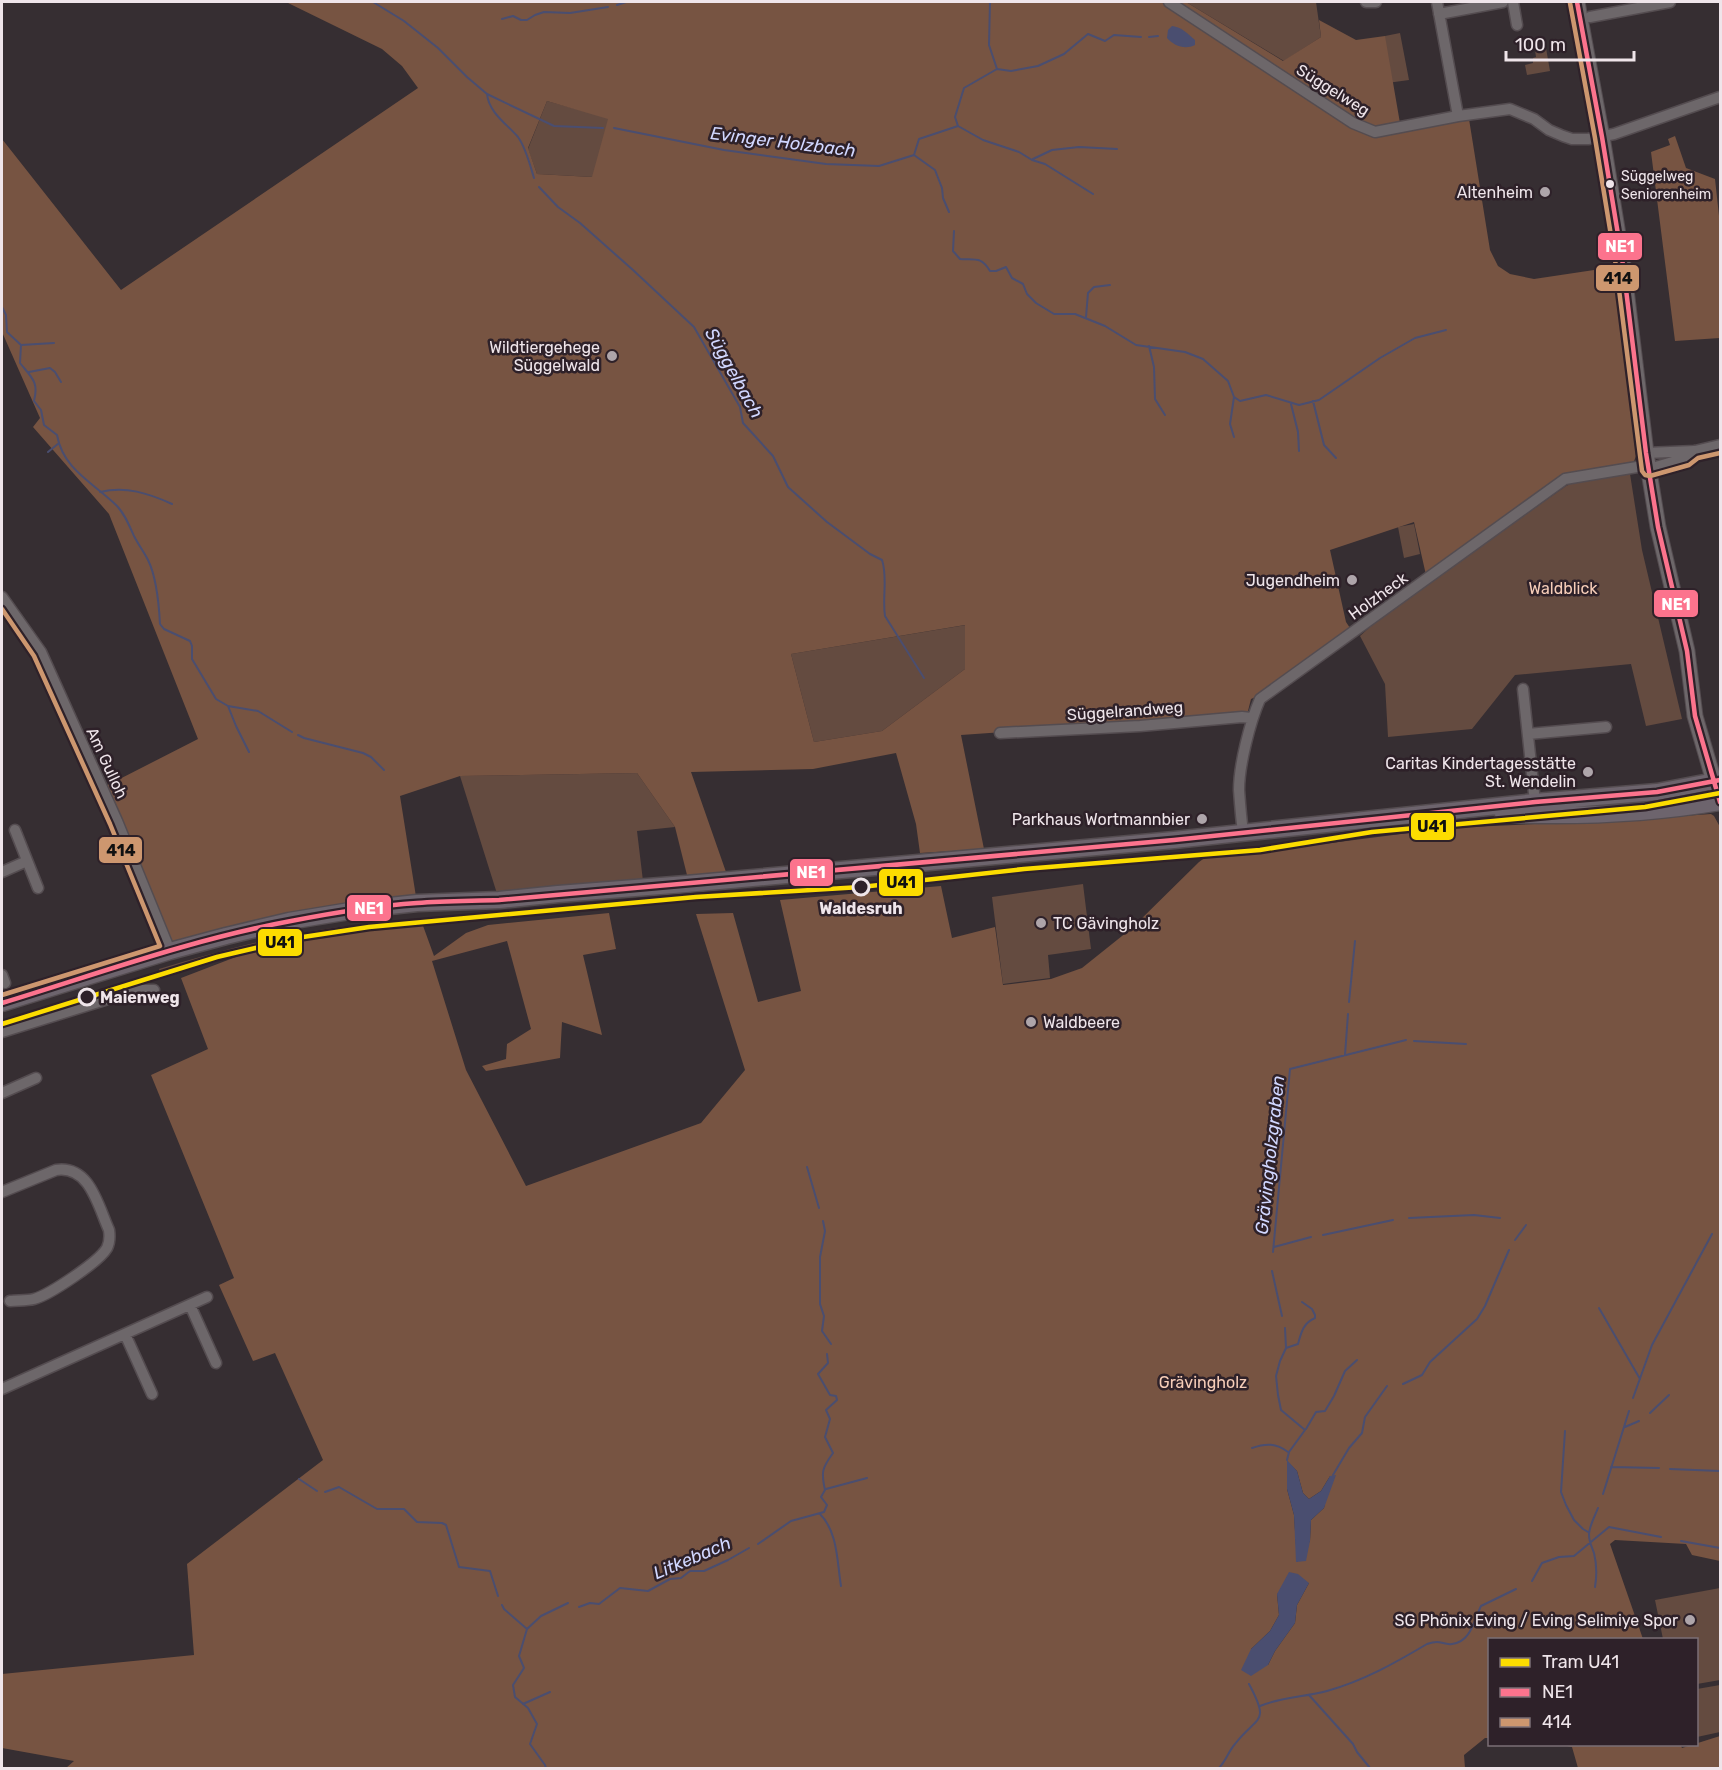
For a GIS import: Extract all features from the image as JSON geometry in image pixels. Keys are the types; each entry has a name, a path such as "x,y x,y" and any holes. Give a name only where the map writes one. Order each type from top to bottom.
{"main road":[{"path":"1439,813 1550,816 1667,810 1720,802 1717,781 1695,716 1687,651 1643,468 1646,453 1623,266 1577,2"},
{"path":"2,1003 170,951 271,925 362,909 785,876 1657,792 1717,781"}],"street":[{"name":"Süggelweg","path":"1169,2 1353,123 1371,131 1510,109 1563,136 1572,139 1588,139 1614,134 1720,97"},
{"path":"1366,2 1376,2"},
{"path":"1437,2 1458,116"},
{"path":"1439,14 1503,2"},
{"path":"1513,2 1517,25"},
{"path":"1590,17 1670,2"},
{"path":"1646,453 1695,451 1720,445"},
{"name":"Holzheck","path":"1243,832 1239,789 1251,718 1260,699 1565,479 1643,468 1686,458 1695,451"},
{"name":"Am Gulloh","path":"2,597 41,652 117,821 170,951"},
{"path":"1524,689 1535,802"},
{"name":"Süggelrandweg","path":"1000,734 1251,718"},
{"path":"1528,734 1606,727"},
{"path":"15,830 38,888"},
{"path":"2,872 27,861"},
{"path":"2,1032 137,990 154,990"},
{"path":"2,1093 36,1078"},
{"path":"2,1192 56,1170 74,1171 88,1184 109,1230 110,1239 104,1253 64,1283 34,1299 10,1301"},
{"path":"2,1389 207,1297"},
{"path":"190,1305 216,1363"},
{"path":"125,1334 152,1394"}],"green space":[{"path":"286,2 1186,2 1283,61 1321,37 1319,20 1356,40 1385,36 1401,129 1469,119 1490,250 1498,266 1510,274 1534,279 1614,267 1636,456 1633,464 1571,473 1426,575 1414,522 1330,550 1346,622 1350,628 1273,689 1251,699 1247,715 961,735 984,849 920,853 916,824 896,753 813,769 691,772 726,872 687,875 675,827 637,773 460,776 400,796 417,903 170,951 102,788 198,739 109,514 33,427 40,418 2,332 2,139 121,290 418,88 402,66 382,49","holes":["547,101 608,119 592,177 537,174 528,148","965,625 965,669 882,731 814,742 791,654"]},
{"path":"1186,2 1316,2 1321,37 1284,61"},
{"path":"1400,33 1409,80 1380,84 1385,36"},
{"path":"1546,48 1550,71 1527,75 1525,65 1533,63 1533,58 1536,57 1535,50"},
{"path":"547,101 609,118 593,177 537,174 528,149"},
{"path":"1675,136 1686,168 1715,179 1720,225 1720,338 1675,341 1651,152 1670,145 1668,139"},
{"name":"Waldblick","path":"1630,474 1642,550 1682,719 1646,726 1631,664 1515,675 1472,729 1388,737 1385,684 1360,636 1429,583 1566,486 1572,483"},
{"path":"1414,524 1420,554 1404,558 1398,527"},
{"path":"966,625 965,669 882,731 814,742 791,654"},
{"path":"637,773 675,827 637,831 643,881 499,900 460,776"},
{"name":"Grävingholz","path":"1711,814 1720,827 1720,1561 1692,1555 1686,1544 1615,1540 1610,1544 1643,1638 1488,1638 1488,1738 1464,1755 1465,1768 66,1768 74,1761 2,1748 2,1674 194,1655 187,1564 323,1460 275,1353 253,1361 219,1285 234,1278 151,1075 208,1049 181,978 254,950 319,938 422,923 434,956 466,933 488,925 609,913 616,949 583,955 602,1035 562,1022 560,1058 486,1071 482,1066 506,1059 507,1044 531,1029 507,941 432,961 466,1070 526,1186 701,1123 745,1070 696,914 733,913 758,1002 801,991 780,900 941,886 952,938 995,927 1003,985 1051,979 1082,968 1132,928 1206,857 1448,828","holes":["1287,1461 1297,1471 1303,1493 1309,1499 1321,1491 1330,1476 1324,1508 1311,1520 1310,1541 1297,1562 1294,1515 1287,1489","1309,1583 1297,1605 1295,1623 1268,1665 1251,1649 1270,1631 1279,1615 1277,1594"]},
{"name":"TC Gävingholz","path":"1083,884 1091,949 1048,955 1050,978 1003,984 992,897"},
{"path":"347,926 253,946 160,973 159,969 252,943"},
{"name":"SG Phönix Eving / Eving Selimiye Spor","path":"1720,1588 1720,1680 1698,1684 1698,1638 1663,1638 1655,1600"},
{"path":"1720,1685 1720,1732 1698,1737 1698,1689"},
{"path":"1720,1736 1720,1768 1578,1768 1572,1747 1567,1746 1681,1746 1682,1748 1698,1746 1698,1743"}],"water":[{"path":"1172,26 1187,33 1195,40 1195,45 1184,47 1170,41 1167,38 1168,30"},
{"path":"1287,1460 1297,1471 1303,1493 1309,1499 1321,1491 1330,1476 1336,1475 1324,1508 1311,1520 1306,1561 1296,1562 1294,1515 1287,1489"},
{"path":"1289,1572 1298,1574 1309,1583 1297,1605 1295,1623 1268,1665 1251,1676 1241,1670 1251,1649 1270,1631 1279,1615 1277,1594"}],"waterway":[{"name":"Süggelbach","path":"373,2 404,21 438,48 487,94 554,126 603,128"},
{"path":"617,5 626,2"},
{"path":"990,2 989,45 997,69"},
{"path":"502,19 513,16 527,20 544,12 570,13 608,7"},
{"path":"914,155 919,139 958,126 955,117 964,88 997,69 1011,71 1038,66 1064,54 1088,34 1105,41 1114,35 1141,37"},
{"path":"1149,37 1158,36"},
{"name":"Süggelbach","path":"487,94 495,113 521,141 534,178"},
{"path":"958,126 983,140 1019,152 1032,160 1045,164 1093,194"},
{"name":"Evinger Holzbach","path":"614,128 724,150 826,164 879,166 914,155"},
{"path":"1033,159 1052,150 1079,147 1117,149"},
{"name":"Evinger Holzbach","path":"914,155 935,170 949,212"},
{"name":"Süggelbach","path":"539,187 558,207 580,223 694,327 740,407 743,423 773,456 788,487 827,522 870,554 882,560 885,574 885,616 924,678"},
{"name":"Evinger Holzbach","path":"954,231 953,251 960,259 981,261 990,271 1006,267 1012,278 1023,284 1027,294 1036,303 1054,314 1075,314 1105,326 1136,345 1185,352 1203,359 1228,381 1234,397 1240,401 1266,395 1299,405 1319,400 1380,358 1415,338 1446,330"},
{"path":"1086,317 1088,293 1094,287 1110,285"},
{"path":"2,307 6,315 7,332 21,345 20,363 35,385 34,401 41,410 44,425 57,435 60,447 72,466 121,511 148,560 155,583 160,624 164,629 190,641 192,659 216,699 228,706 258,711 292,732"},
{"path":"21,345 54,343"},
{"path":"1149,346 1154,367 1155,399 1165,415"},
{"path":"29,372 50,368 61,382"},
{"path":"1234,397 1230,424 1234,437"},
{"path":"1313,401 1324,445 1336,458"},
{"path":"1291,404 1298,432 1299,451"},
{"path":"48,452 59,443"},
{"path":"100,492 128,490 172,504"},
{"path":"228,706 249,752"},
{"path":"298,735 363,753 371,757 384,770"},
{"path":"1349,1002 1355,941"},
{"path":"1345,1055 1348,1014"},
{"name":"Grävingholzgraben","path":"1273,1252 1290,1069 1406,1040"},
{"name":"Grävingholzgraben","path":"1414,1041 1466,1044"},
{"name":"Litkebach","path":"807,1167 819,1208"},
{"path":"1409,1218 1474,1215 1500,1218"},
{"path":"1323,1235 1393,1220"},
{"name":"Litkebach","path":"823,1221 825,1231 820,1257 820,1304 824,1316 822,1331 831,1344"},
{"path":"1515,1240 1526,1225"},
{"path":"1633,1398 1652,1345 1712,1234"},
{"path":"1274,1247 1311,1237"},
{"path":"1403,1384 1422,1375 1430,1362 1477,1319 1509,1250"},
{"name":"Grävingholzgraben","path":"1272,1271 1282,1316"},
{"path":"1286,1348 1298,1344 1305,1326 1315,1318 1312,1309 1302,1302"},
{"path":"1599,1308 1640,1379"},
{"name":"Grävingholzgraben","path":"1285,1328 1286,1348 1276,1376 1278,1395 1281,1410 1305,1430 1289,1452 1287,1460"},
{"name":"Litkebach","path":"758,1544 791,1521 824,1512 827,1505 821,1497 825,1490 823,1474 833,1453 825,1437 830,1419 826,1410 837,1400 836,1396 830,1395 818,1374 828,1363 827,1354"},
{"path":"1306,1429 1316,1412 1325,1411 1345,1371 1357,1360"},
{"path":"1333,1475 1349,1448 1362,1433 1365,1417 1387,1386"},
{"path":"1650,1413 1669,1395"},
{"path":"1603,1494 1629,1411"},
{"path":"1625,1427 1639,1421"},
{"path":"1565,1431 1561,1492 1574,1520 1588,1532"},
{"path":"1252,1448 1271,1445 1288,1452"},
{"path":"1611,1467 1659,1468"},
{"path":"1670,1469 1720,1471"},
{"path":"826,1489 867,1478"},
{"path":"299,1479 317,1491"},
{"path":"325,1492 339,1487 377,1509 404,1509 417,1522 446,1525 459,1567 490,1571 498,1596"},
{"path":"1595,1587 1596,1562 1589,1535 1598,1508"},
{"path":"820,1514 834,1538 841,1586"},
{"path":"1532,1581 1542,1563 1559,1557 1574,1556 1609,1527 1661,1537"},
{"path":"1681,1541 1720,1548"},
{"name":"Litkebach","path":"579,1607 590,1603 599,1604 620,1588 648,1591 670,1579 681,1578 690,1571 704,1571 749,1548"},
{"path":"1260,1706 1327,1691 1353,1682 1391,1665 1427,1644 1458,1642 1468,1635 1481,1606 1516,1589"},
{"name":"Litkebach","path":"527,1629 541,1616 568,1603"},
{"path":"502,1605 527,1629"},
{"path":"527,1629 519,1656 524,1668 513,1685 515,1697 528,1708 537,1724 530,1744 546,1768"},
{"name":"Grävingholzgraben","path":"1219,1768 1235,1744 1259,1718 1259,1707 1249,1684"},
{"path":"523,1704 550,1692"},
{"path":"1309,1695 1353,1744 1370,1768"}],"tram line":[{"name":"U41","path":"2,1024 217,957 303,937 369,927 696,897 861,887 1024,869 1260,850 1372,832 1645,807 1720,793"}],"transit line":[{"name":"NE1","path":"1577,2 1623,265 1646,453 1658,527 1687,651 1695,716 1720,802"},
{"name":"414","path":"1570,3 1616,266 1642,471 1645,475 1650,476 1689,465 1698,458 1720,453"},
{"name":"414","path":"2,609 34,656 110,824 160,946 2,995"},
{"name":"NE1","path":"2,1003 218,937 291,921 369,908 427,902 499,900 1174,840 1535,802 1657,792 1720,780"}],"place":[{"name":"Süggelweg Seniorenheim","path":"1610,184"},
{"name":"Altenheim","path":"1545,192"},
{"name":"Wildtiergehege Süggelwald","path":"612,356"},
{"name":"Jugendheim","path":"1352,580"},
{"name":"Caritas Kindertagesstätte St. Wendelin","path":"1588,772"},
{"name":"Parkhaus Wortmannbier","path":"1202,819"},
{"name":"Waldesruh","path":"861,887"},
{"name":"TC Gävingholz","path":"1041,923"},
{"name":"Maienweg","path":"87,997"},
{"name":"Waldbeere","path":"1031,1022"},
{"name":"SG Phönix Eving / Eving Selimiye Spor","path":"1690,1620"}]}
